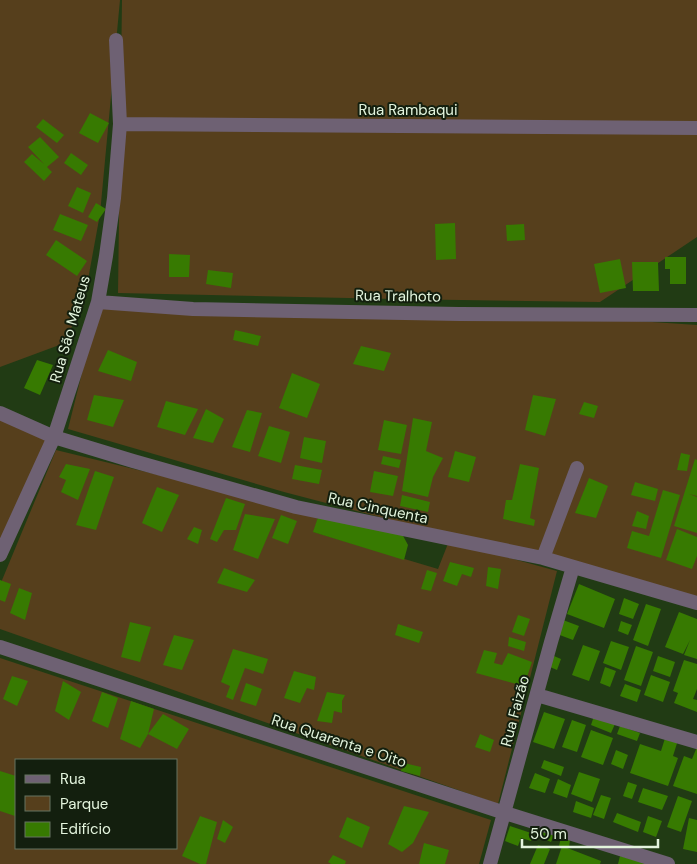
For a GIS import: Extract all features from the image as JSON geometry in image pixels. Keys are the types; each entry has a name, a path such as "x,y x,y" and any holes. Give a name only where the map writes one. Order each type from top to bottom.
{"street":[{"name":"Rua São Mateus","path":"0,555 54,437 98,302 114,198 120,124 116,40"},
{"name":"Rua Rambaqui","path":"120,124 697,128"},
{"name":"Rua Tralhoto","path":"98,302 203,309 459,314 697,315"},
{"name":"Rua Cinquenta","path":"0,414 54,437 296,508 543,558 697,603"},
{"path":"543,558 577,468"},
{"name":"Rua Faizão","path":"490,864 573,567"},
{"name":"Rua Quarenta e Oito","path":"0,647 505,813 668,864"},
{"path":"537,695 697,742"}],"green space":[{"path":"0,0 120,0 100,214 83,307 62,344 0,367"},
{"path":"122,0 697,0 697,237 600,302 118,293"},
{"path":"101,307 577,317 697,325 697,600 284,492 68,429 95,321"},
{"path":"0,413 54,437 0,555"},
{"path":"56,450 319,514 314,532 438,569 449,541 557,571 498,804 0,629 0,585"},
{"path":"0,658 491,820 479,864 0,864"}],"building":[{"path":"90,113 109,123 98,143 79,133"},
{"path":"43,119 64,135 57,143 36,127"},
{"path":"40,137 59,157 47,167 52,172 44,181 24,162 32,154 44,164 28,147"},
{"path":"71,153 88,165 81,175 64,163"},
{"path":"77,187 91,193 83,213 68,206"},
{"path":"96,203 106,209 97,222 88,217"},
{"path":"60,214 88,225 81,241 53,230"},
{"path":"455,223 456,259 436,260 435,224"},
{"path":"524,224 525,240 507,241 506,225"},
{"path":"56,240 87,261 77,276 46,255"},
{"path":"169,254 190,255 189,277 169,277"},
{"path":"665,257 686,257 686,284 670,284 670,269 665,269"},
{"path":"620,259 626,288 600,293 594,264"},
{"path":"632,262 658,262 659,291 633,291"},
{"path":"208,270 233,273 231,288 206,284"},
{"path":"235,330 261,336 258,346 233,340"},
{"path":"361,346 391,353 384,371 353,364"},
{"path":"108,350 137,362 131,381 98,371"},
{"path":"37,360 53,365 40,395 24,388"},
{"path":"292,373 320,384 307,418 279,408"},
{"path":"94,395 124,400 113,427 87,420"},
{"path":"533,395 556,399 545,436 525,430"},
{"path":"166,401 198,409 185,435 157,427"},
{"path":"584,402 598,406 594,418 579,414"},
{"path":"206,409 224,419 213,443 193,438"},
{"path":"247,410 262,413 250,452 232,447"},
{"path":"413,418 432,422 426,451 443,458 433,477 428,497 402,491"},
{"path":"384,420 407,425 401,454 378,450"},
{"path":"269,426 290,432 281,463 258,456"},
{"path":"304,437 326,441 322,463 300,458"},
{"path":"455,451 476,457 469,482 448,477"},
{"path":"681,453 690,455 687,471 677,470"},
{"path":"383,456 401,460 399,468 381,464"},
{"path":"695,459 697,460 697,496 689,494 697,497 697,533 674,526"},
{"path":"66,464 90,469 78,500 61,492 66,480 59,477"},
{"path":"520,464 539,468 530,518 535,520 534,526 503,519 506,500 512,500"},
{"path":"295,465 322,470 319,484 292,479"},
{"path":"95,471 114,477 96,530 76,525"},
{"path":"374,471 398,476 393,496 370,492"},
{"path":"589,478 608,486 596,518 575,513"},
{"path":"635,482 658,489 655,501 631,495"},
{"path":"157,487 179,495 162,532 142,523"},
{"path":"663,490 680,495 661,558 627,548 632,531 649,536"},
{"path":"402,495 430,502 428,512 400,506"},
{"path":"226,498 245,504 236,530 224,530 217,542 210,539"},
{"path":"637,511 649,516 646,529 632,526"},
{"path":"245,514 275,519 258,559 233,550"},
{"path":"319,514 401,532 408,545 404,560 313,532"},
{"path":"281,515 297,521 288,544 272,538"},
{"path":"194,527 202,530 198,544 187,539"},
{"path":"677,529 697,537 697,556 692,569 666,560"},
{"path":"450,562 474,568 471,577 462,574 457,586 443,581"},
{"path":"488,567 501,569 498,589 486,586"},
{"path":"224,568 255,580 247,592 217,583"},
{"path":"427,570 437,573 431,591 421,589"},
{"path":"0,580 11,584 5,602 0,600"},
{"path":"579,584 615,599 604,628 567,614"},
{"path":"19,588 32,593 25,620 10,613"},
{"path":"624,598 639,604 633,619 619,614"},
{"path":"646,604 661,609 648,646 633,640"},
{"path":"679,612 697,619 697,659 684,655 690,640 683,654 665,647"},
{"path":"518,615 530,619 524,636 512,632"},
{"path":"563,620 579,626 573,640 557,634"},
{"path":"621,621 632,625 628,635 618,631"},
{"path":"130,622 151,627 140,662 121,657"},
{"path":"398,624 423,632 419,643 395,635"},
{"path":"174,635 194,640 182,670 163,665"},
{"path":"509,637 526,642 524,651 508,646"},
{"path":"611,641 629,647 621,670 603,663"},
{"path":"583,645 600,651 589,681 572,675"},
{"path":"636,646 653,652 641,686 624,680"},
{"path":"233,649 268,659 263,674 245,668 233,700 226,697 230,686 221,682"},
{"path":"484,650 497,653 494,663 502,665 508,653 532,662 524,686 476,673"},
{"path":"554,656 561,659 557,670 550,667"},
{"path":"658,656 675,662 670,677 653,671"},
{"path":"684,660 697,664 697,689 693,699 697,700 697,712 674,703 678,693 673,691"},
{"path":"605,667 616,671 610,687 600,683"},
{"path":"294,671 316,677 314,690 307,688 300,703 284,698"},
{"path":"651,675 670,682 663,702 644,695"},
{"path":"12,676 28,681 17,706 3,699"},
{"path":"63,681 81,692 69,720 55,711"},
{"path":"246,683 262,689 256,706 240,701"},
{"path":"625,684 641,690 637,702 620,696"},
{"path":"102,692 118,698 108,728 92,721"},
{"path":"327,692 345,695 342,701 342,713 334,711 332,723 317,721"},
{"path":"131,701 154,709 148,734 140,748 120,739"},
{"path":"544,712 565,719 554,749 533,742"},
{"path":"163,714 189,729 177,749 148,734"},
{"path":"594,716 615,724 611,733 591,725"},
{"path":"572,720 586,725 577,752 562,747"},
{"path":"620,726 640,733 637,741 617,734"},
{"path":"591,730 613,738 603,765 581,757"},
{"path":"480,734 494,740 490,752 475,747"},
{"path":"666,735 678,740 673,756 678,758 668,786 630,773 640,744 661,751"},
{"path":"697,747 697,794 673,786 684,756 692,759"},
{"path":"616,750 628,755 623,769 611,764"},
{"path":"544,760 564,767 561,776 541,768"},
{"path":"404,763 421,767 420,776 401,771"},
{"path":"0,771 15,776 15,816 0,811"},
{"path":"579,772 600,779 592,802 571,794"},
{"path":"535,773 550,779 545,793 529,788"},
{"path":"558,779 571,785 567,798 553,793"},
{"path":"628,782 637,785 632,799 623,796"},
{"path":"643,788 668,796 662,810 638,802"},
{"path":"601,795 611,798 604,819 593,815"},
{"path":"678,796 692,801 681,832 667,827"},
{"path":"576,801 594,808 591,818 573,812"},
{"path":"404,806 429,812 413,843 402,852 388,844"},
{"path":"617,813 641,822 638,832 613,822"},
{"path":"200,816 217,822 206,864 200,864 182,856"},
{"path":"648,816 662,821 656,837 643,832"},
{"path":"347,817 370,827 362,848 339,837"},
{"path":"689,818 697,820 697,852 683,849"},
{"path":"223,820 233,827 225,843 217,839"},
{"path":"510,826 534,834 531,841 521,838 518,846 505,841"},
{"path":"543,830 554,835 551,842 540,837"},
{"path":"561,837 570,839 569,848 559,846"},
{"path":"424,843 449,850 445,864 419,864"},
{"path":"538,845 550,849 544,864 530,864"},
{"path":"562,846 601,861 600,864 556,864"},
{"path":"333,855 346,861 345,864 331,864 328,862"},
{"path":"620,856 649,864 618,864"}]}
